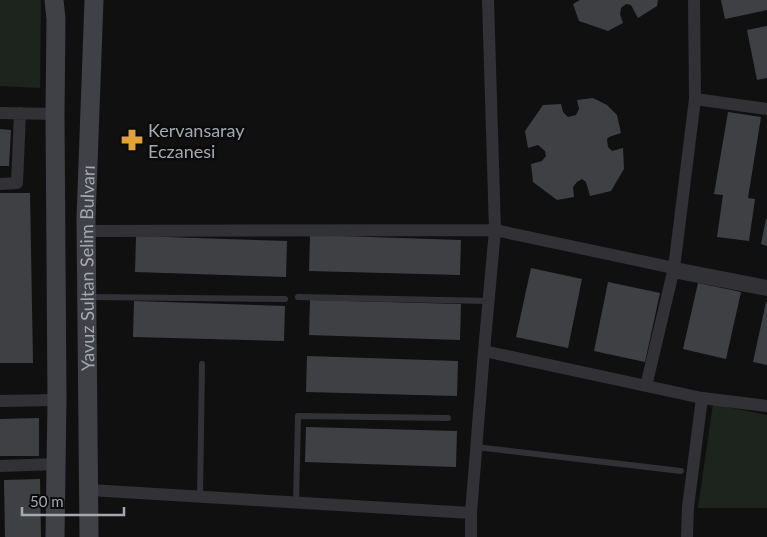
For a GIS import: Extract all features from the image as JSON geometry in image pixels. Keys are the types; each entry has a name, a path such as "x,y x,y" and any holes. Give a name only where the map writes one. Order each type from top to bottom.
{"main road":[{"name":"Yavuz Sultan Selim Bulvarı","path":"54,0 56,19 57,400 55,537"},
{"name":"Yavuz Sultan Selim Bulvarı","path":"89,537 86,231 94,0"}],"street":[{"path":"471,537 476,447 495,230 488,0"},
{"path":"646,386 674,272 696,99 694,0"},
{"path":"696,99 767,109"},
{"path":"0,113 55,114"},
{"path":"0,184 17,183 20,113"},
{"path":"86,231 495,230 674,272 767,286"},
{"path":"484,351 702,398 767,406"},
{"path":"687,537 688,507 702,398"},
{"path":"0,401 57,400"},
{"path":"0,466 56,464"},
{"path":"89,490 471,513"}],"lane":[{"path":"674,272 767,292"},
{"path":"87,297 285,299"},
{"path":"298,297 489,301"},
{"path":"200,497 202,364"},
{"path":"296,503 298,416 448,418"},
{"path":"476,447 681,470"}],"shaded area":[{"path":"0,0 41,0 40,88 0,86"},
{"path":"713,404 767,415 767,508 698,508"}],"building":[{"path":"580,0 658,0 657,6 638,18 631,5 626,4 621,8 620,14 623,23 608,31 579,21 573,4"},
{"path":"721,0 767,0 767,10 725,19"},
{"path":"767,26 767,78 757,80 747,30"},
{"path":"593,98 607,105 617,115 621,133 607,139 608,147 612,151 623,148 624,169 611,191 590,196 586,182 582,179 573,187 574,197 557,200 533,182 531,164 542,161 546,156 545,151 538,145 528,148 525,131 543,105 561,104 563,112 568,117 576,115 579,109 577,100"},
{"path":"728,112 761,117 748,198 755,199 749,241 717,237 723,195 714,194"},
{"path":"0,129 11,130 9,166 0,166"},
{"path":"0,193 30,193 33,363 0,363"},
{"path":"767,219 767,246 761,244"},
{"path":"310,235 461,240 460,275 309,271"},
{"path":"136,236 287,241 286,277 135,272"},
{"path":"531,268 582,279 568,348 516,337"},
{"path":"608,282 660,293 645,362 594,351"},
{"path":"698,283 741,292 726,359 683,349"},
{"path":"310,300 461,304 460,340 309,335"},
{"path":"134,301 285,306 284,341 133,337"},
{"path":"767,302 767,365 753,362"},
{"path":"307,356 458,361 457,396 306,392"},
{"path":"39,418 39,456 0,456 0,419"},
{"path":"306,427 457,431 456,467 305,462"},
{"path":"40,479 41,537 5,537 4,480"}],"place":[{"name":"Kervansaray Eczanesi","path":"132,140"}]}
